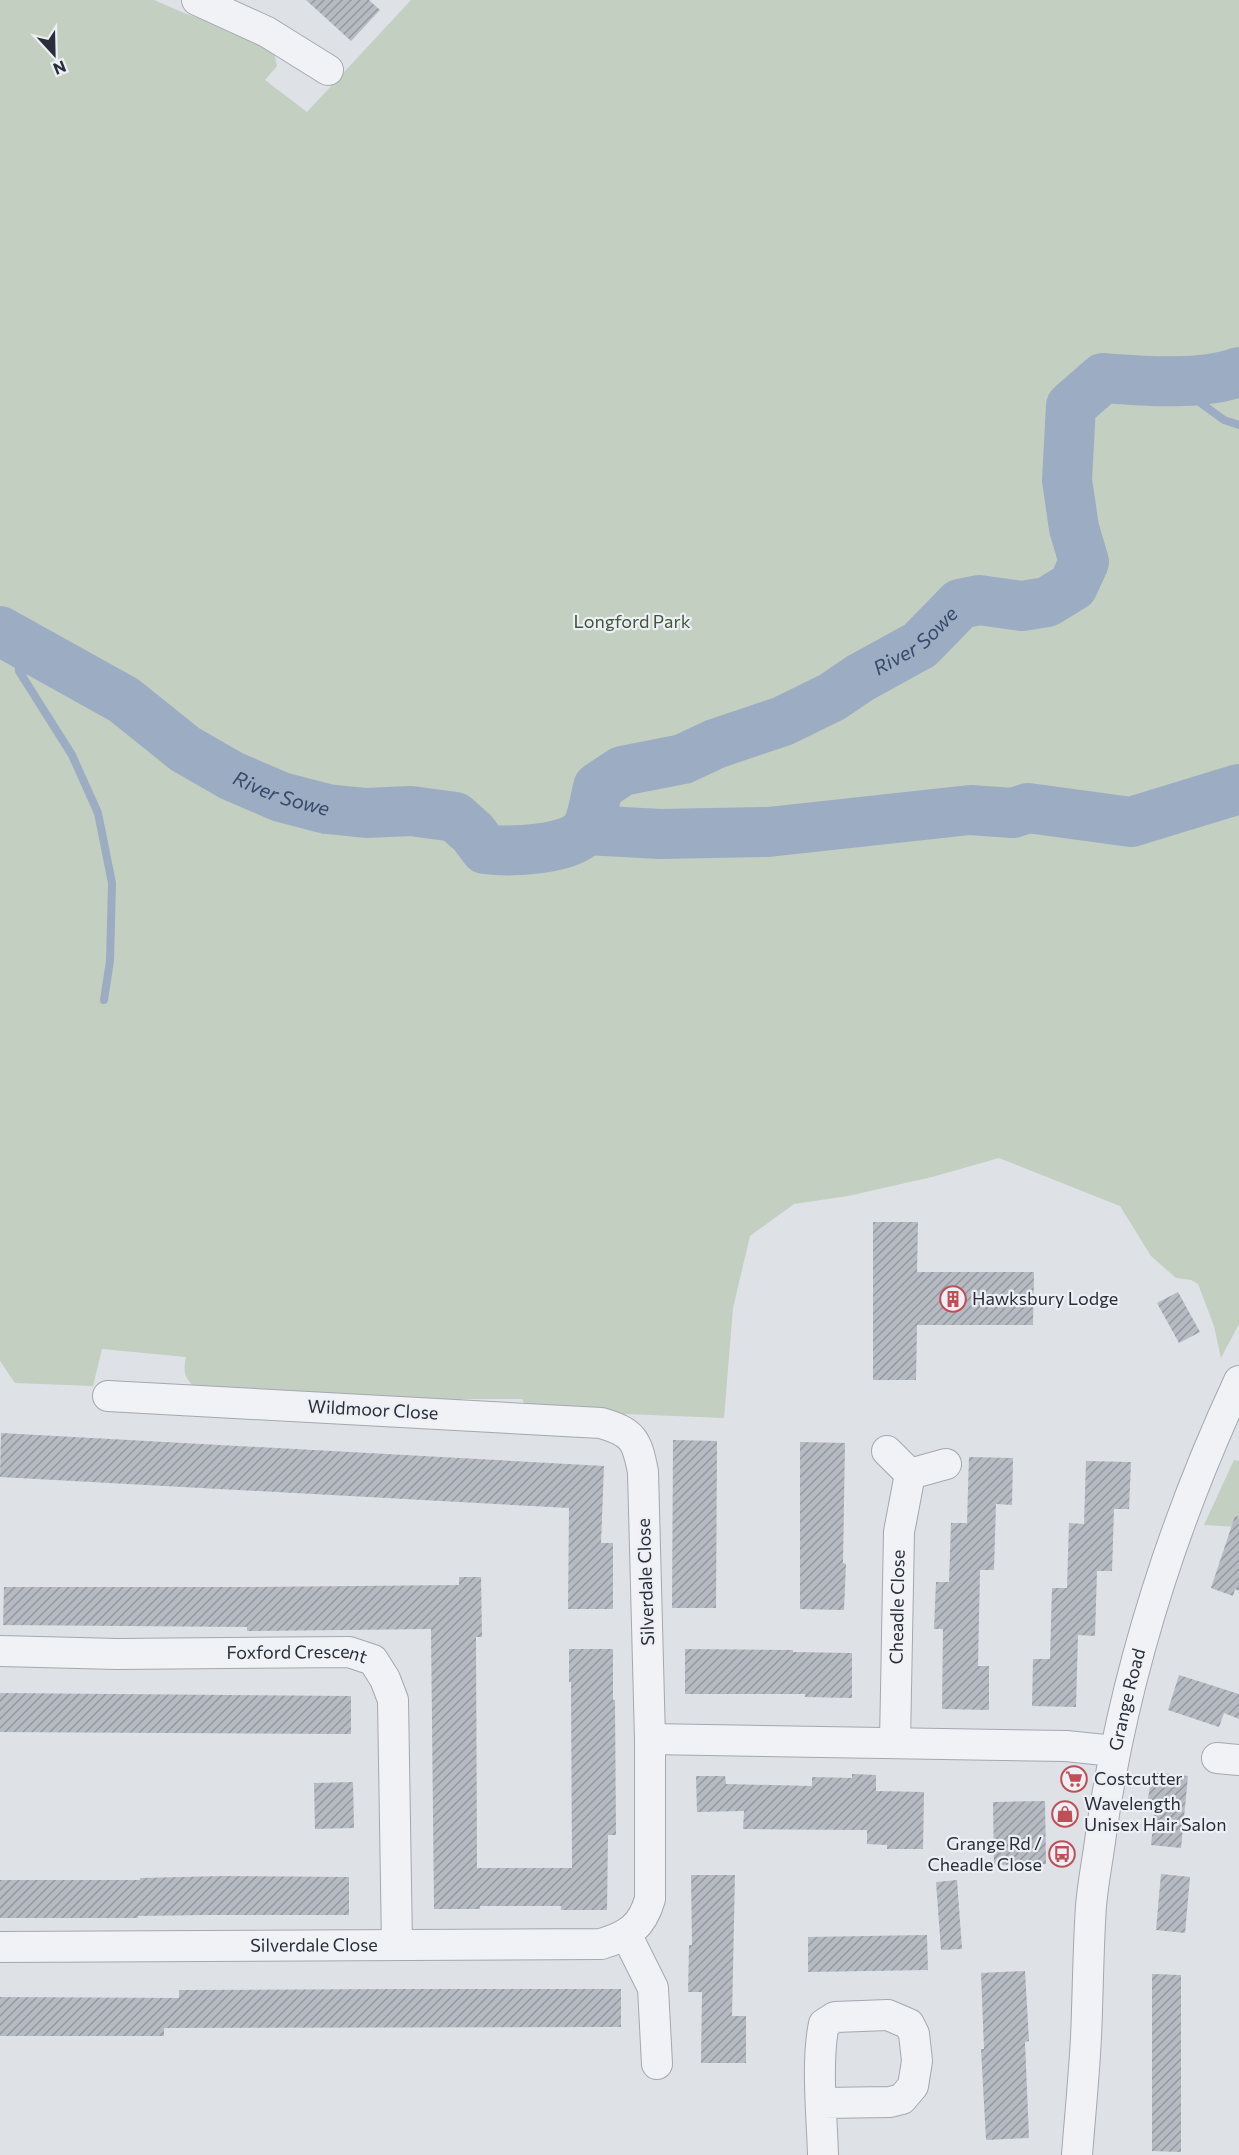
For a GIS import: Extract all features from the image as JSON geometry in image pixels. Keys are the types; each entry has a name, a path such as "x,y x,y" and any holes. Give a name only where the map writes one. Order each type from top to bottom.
{"street":[{"path":"197,0 267,32 328,70"},
{"name":"Grange Road","path":"1077,2155 1086,2039 1091,1905 1114,1751 1129,1687 1181,1516 1227,1438 1239,1381"},
{"name":"Wildmoor Close","path":"108,1395 601,1423 620,1428 634,1439"},
{"name":"Silverdale Close","path":"0,1947 601,1944 620,1938 636,1926 646,1913 650,1899 650,1738 643,1472 634,1439"},
{"path":"887,1451 910,1473 946,1464"},
{"name":"Cheadle Close","path":"895,1743 899,1532 910,1473"},
{"name":"Foxford Crescent","path":"0,1651 117,1654 349,1652 373,1660 386,1678 393,1700 397,1945"},
{"path":"650,1738 1066,1746 1114,1751"},
{"path":"626,1934 653,1988 657,2064"},
{"path":"822,2103 823,2155"}],"green space":[{"name":"Longford Park","path":"0,0 154,0 234,30 274,52 277,66 265,80 307,112 411,0 1239,0 1239,1324 1221,1358 1214,1326 1198,1284 1191,1280 1176,1278 1151,1256 1120,1206 999,1158 932,1177 848,1196 794,1204 750,1236 733,1308 724,1418 528,1410 522,1399 461,1399 454,1406 200,1392 186,1377 186,1357 102,1349 93,1386 15,1383 0,1361"},
{"path":"1234,1460 1239,1461 1239,1527 1204,1525"}],"building":[{"path":"306,0 369,0 380,10 351,41"},
{"name":"Hawksbury Lodge","path":"873,1222 918,1222 917,1272 1034,1272 1033,1325 917,1325 916,1380 873,1380"},
{"path":"1178,1292 1200,1332 1179,1343 1157,1303"},
{"path":"1,1433 604,1466 601,1543 613,1543 613,1609 568,1609 569,1508 0,1477"},
{"path":"673,1440 717,1441 716,1608 672,1608"},
{"path":"800,1442 845,1443 844,1610 800,1609"},
{"path":"969,1457 1013,1458 1012,1505 996,1504 994,1570 980,1570 978,1666 989,1666 989,1710 942,1709 943,1629 934,1629 936,1582 949,1582 951,1523 967,1523"},
{"path":"1086,1461 1131,1462 1129,1509 1114,1509 1112,1571 1097,1571 1095,1636 1078,1635 1076,1707 1032,1706 1033,1659 1050,1659 1052,1588 1067,1588 1069,1523 1084,1524"},
{"path":"1235,1516 1239,1517 1239,1591 1235,1589 1233,1596 1211,1588"},
{"path":"459,1577 481,1577 482,1637 476,1637 477,1868 572,1868 569,1649 613,1649 616,1835 608,1835 607,1910 561,1910 561,1906 480,1906 480,1909 434,1909 431,1629 247,1631 247,1627 3,1625 4,1587 459,1585"},
{"path":"685,1649 852,1653 852,1698 805,1697 805,1694 685,1694"},
{"path":"1179,1675 1239,1694 1239,1719 1224,1713 1219,1727 1168,1710"},
{"path":"0,1693 351,1696 351,1734 0,1732"},
{"path":"1152,1772 1188,1776 1181,1848 1151,1845 1155,1808 1147,1806"},
{"path":"852,1774 876,1775 876,1791 924,1792 923,1849 887,1849 887,1845 867,1844 867,1830 743,1829 744,1811 697,1812 696,1776 725,1776 726,1784 812,1786 812,1777 852,1778"},
{"path":"353,1782 354,1828 315,1829 314,1783"},
{"path":"1045,1801 1046,1864 994,1865 993,1802"},
{"path":"1161,1874 1190,1877 1185,1933 1156,1930"},
{"path":"691,1875 735,1875 732,2016 746,2016 746,2063 701,2063 702,1992 688,1992 689,1945 692,1945"},
{"path":"349,1877 349,1915 0,1918 0,1880 140,1880 140,1878"},
{"path":"957,1880 962,1949 941,1950 936,1882"},
{"path":"927,1935 928,1970 808,1972 808,1937"},
{"path":"1025,1971 1029,2041 1025,2042 1029,2138 986,2140 981,2049 984,2049 981,1973"},
{"path":"1152,1974 1181,1975 1181,2152 1152,2151"},
{"path":"621,1989 621,2027 164,2028 164,2036 0,2036 0,1997 179,1998 179,1990"}],"waterway":[{"name":"River Sowe","path":"0,631 124,700 185,749 232,776 281,797 327,809 366,813 411,811 455,817 473,833 485,849 524,850 556,846 580,836 587,828 598,787 622,771 683,759 715,744 783,721 832,697 860,678 920,645 960,604 979,600 1022,606 1047,602 1073,586 1084,562 1074,528 1067,480 1071,406 1103,378 1190,381 1239,372"},
{"path":"1161,380 1191,396 1224,420 1239,425"},
{"path":"16,639 19,671 72,755 98,813 112,883 110,961 104,1000"},
{"name":"River Sowe","path":"587,830 660,834 768,832 970,810 1013,813 1028,808 1131,822 1239,789"}],"place":[{"name":"Hawksbury Lodge","path":"953,1299"},
{"name":"Costcutter","path":"1074,1779"},
{"name":"Wavelength Unisex Hair Salon","path":"1065,1814"},
{"name":"Grange Rd / Cheadle Close","path":"1062,1854"}]}
